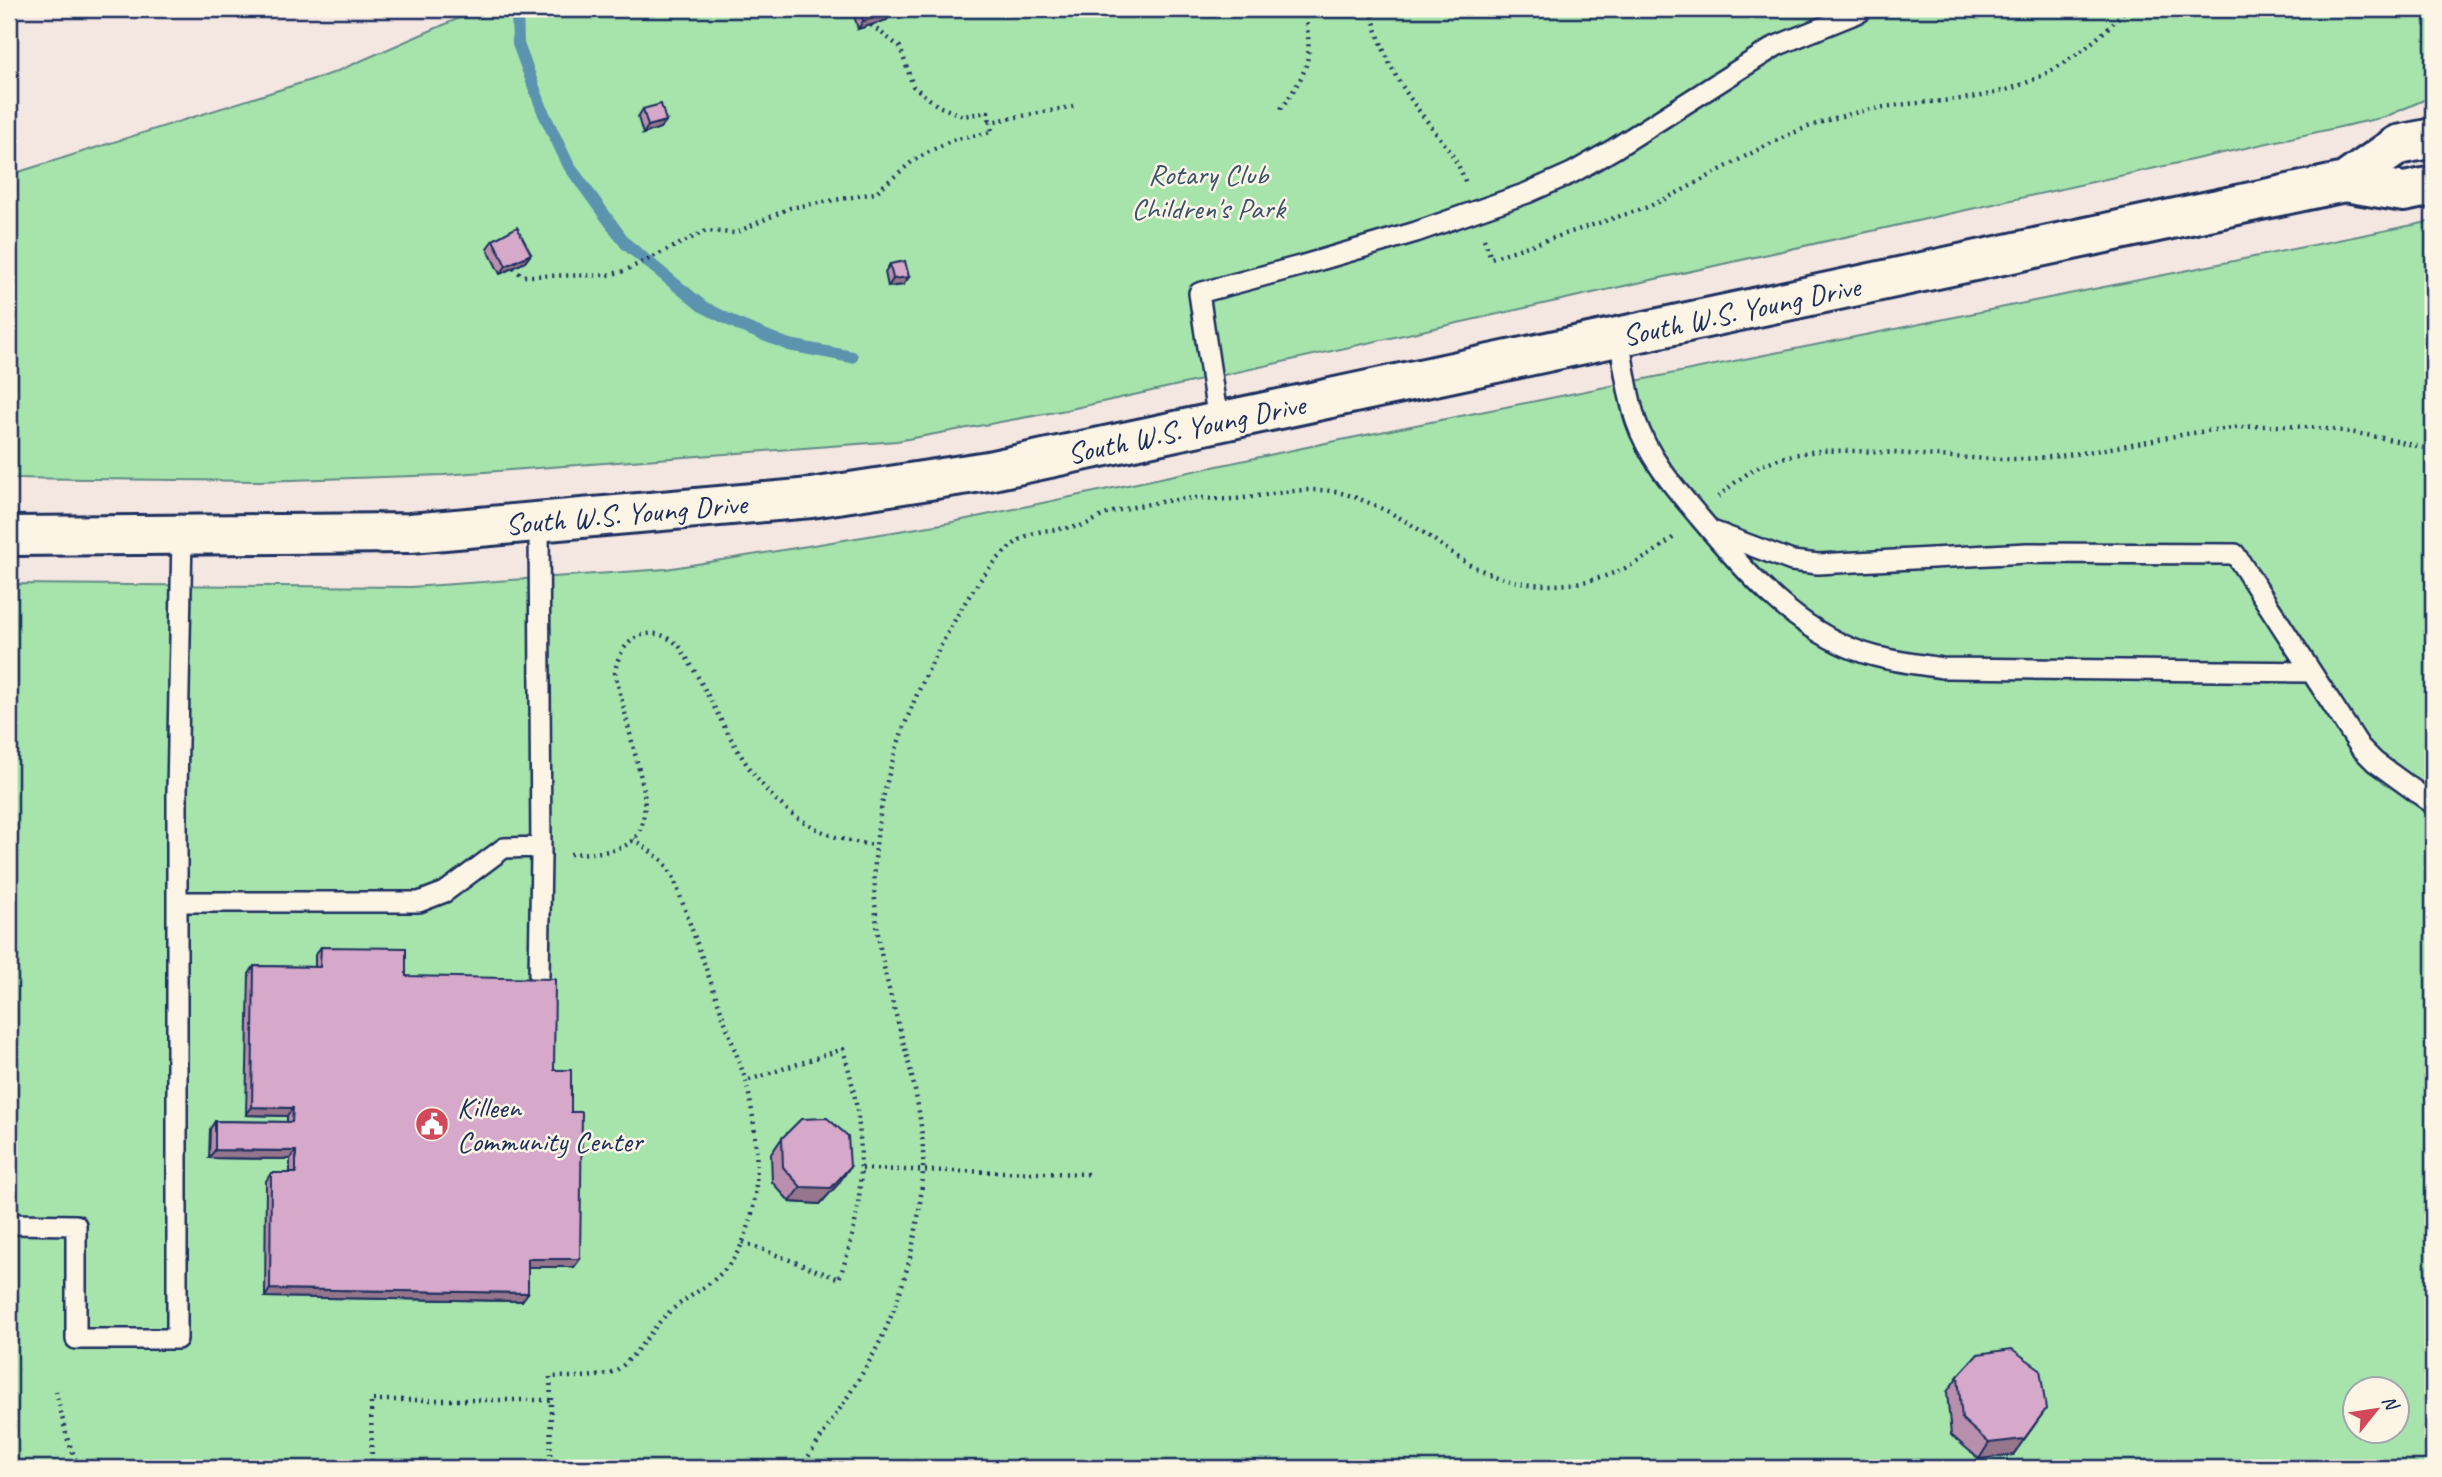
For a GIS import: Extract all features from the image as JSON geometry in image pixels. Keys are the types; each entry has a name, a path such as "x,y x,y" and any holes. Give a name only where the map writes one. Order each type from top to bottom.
{"main road":[{"name":"South W.S. Young Drive","path":"2345,182 2415,142"},
{"name":"South W.S. Young Drive","path":"9,537 410,533 811,498 897,486 988,471 2345,182 2419,189"}],"lane":[{"path":"1218,422 1199,293 1416,232 1527,193 1572,173 1614,149 1776,46 1860,12"},
{"path":"1619,337 1636,421 1665,477 1763,588 1817,630 1849,647 1892,661 1942,667 2310,672"},
{"path":"539,523 539,975"},
{"path":"1711,531 1791,561 1818,564 2027,553 2235,554 2360,747 2375,762 2433,804"},
{"path":"9,1224 76,1225 76,1339 177,1339 177,902 182,535"},
{"path":"177,902 419,902 445,892 504,848 541,851"}],"path":[{"path":"1280,109 1303,77 1310,53 1304,9"},
{"path":"1371,9 1375,29 1396,76 1458,162 1469,193"},
{"path":"1482,232 1491,258 1645,208 1767,144 1825,121 1873,108 1992,94 2018,86 2042,76 2066,61 2108,29 2126,9"},
{"path":"513,268 523,276 608,275 624,271 706,231 735,233 790,208 875,193 914,160 952,140 992,132 988,112 962,116 938,106 913,86 900,47 871,25"},
{"path":"990,122 1076,106"},
{"path":"1712,503 1753,468 1783,457 1818,451 2021,459 2125,446 2236,427 2331,429 2400,441 2433,450"},
{"path":"801,1468 875,1350 908,1266 923,1171 917,1095 880,949 874,902 875,845 895,746 912,703 954,622 984,575 1017,542 1031,533 1086,524 1108,513 1195,497 1229,499 1310,489 1340,493 1375,505 1487,572 1539,584 1569,584 1622,571 1642,561 1683,529"},
{"path":"541,851 609,853 625,848 634,839 643,820 644,790 615,673 617,659 623,648 632,640 657,633 669,637 689,661 734,746 751,773 769,794 816,829 837,837 875,845"},
{"path":"551,1468 550,1377 601,1375 618,1369 672,1310 711,1283 729,1265 743,1242 756,1198 754,1135 746,1081 673,876 664,862 634,839"},
{"path":"743,1242 839,1279 851,1248 862,1169 853,1083 843,1049 746,1081"},
{"path":"862,1169 1090,1174"},
{"path":"56,1391 67,1438 79,1468"},
{"path":"372,1468 371,1399 551,1400"}],"green space":[{"name":"Rotary Club Children's Park","path":"480,9 2433,9 2433,96 2385,117 1066,410 897,441 444,475 260,481 9,478 9,175 333,73"},
{"path":"2433,221 2433,1468 9,1468 9,584 411,587 666,569 948,523 1326,443"}],"building":[{"path":"860,9 892,9 893,13 863,21"},
{"path":"661,104 666,121 648,126 643,109"},
{"path":"517,227 531,254 506,266 493,240"},
{"path":"905,261 909,277 893,279 890,264"},
{"name":"Killeen Community Center","path":"321,947 406,948 406,976 555,979 554,1070 571,1070 571,1112 582,1112 580,1259 528,1259 528,1293 270,1289 271,1173 296,1173 296,1151 215,1150 215,1121 292,1122 293,1108 252,1107 254,966 320,967"},
{"path":"827,1118 848,1136 850,1167 831,1188 801,1187 783,1167 782,1138 801,1119"},
{"path":"2012,1349 2040,1369 2046,1409 2024,1439 1989,1443 1962,1419 1958,1376 1978,1354"}],"waterway":[{"path":"517,9 518,44 544,114 569,166 626,244 702,306 741,326 789,345 852,357"}],"place":[{"name":"Killeen Community Center","path":"432,1124"}]}
